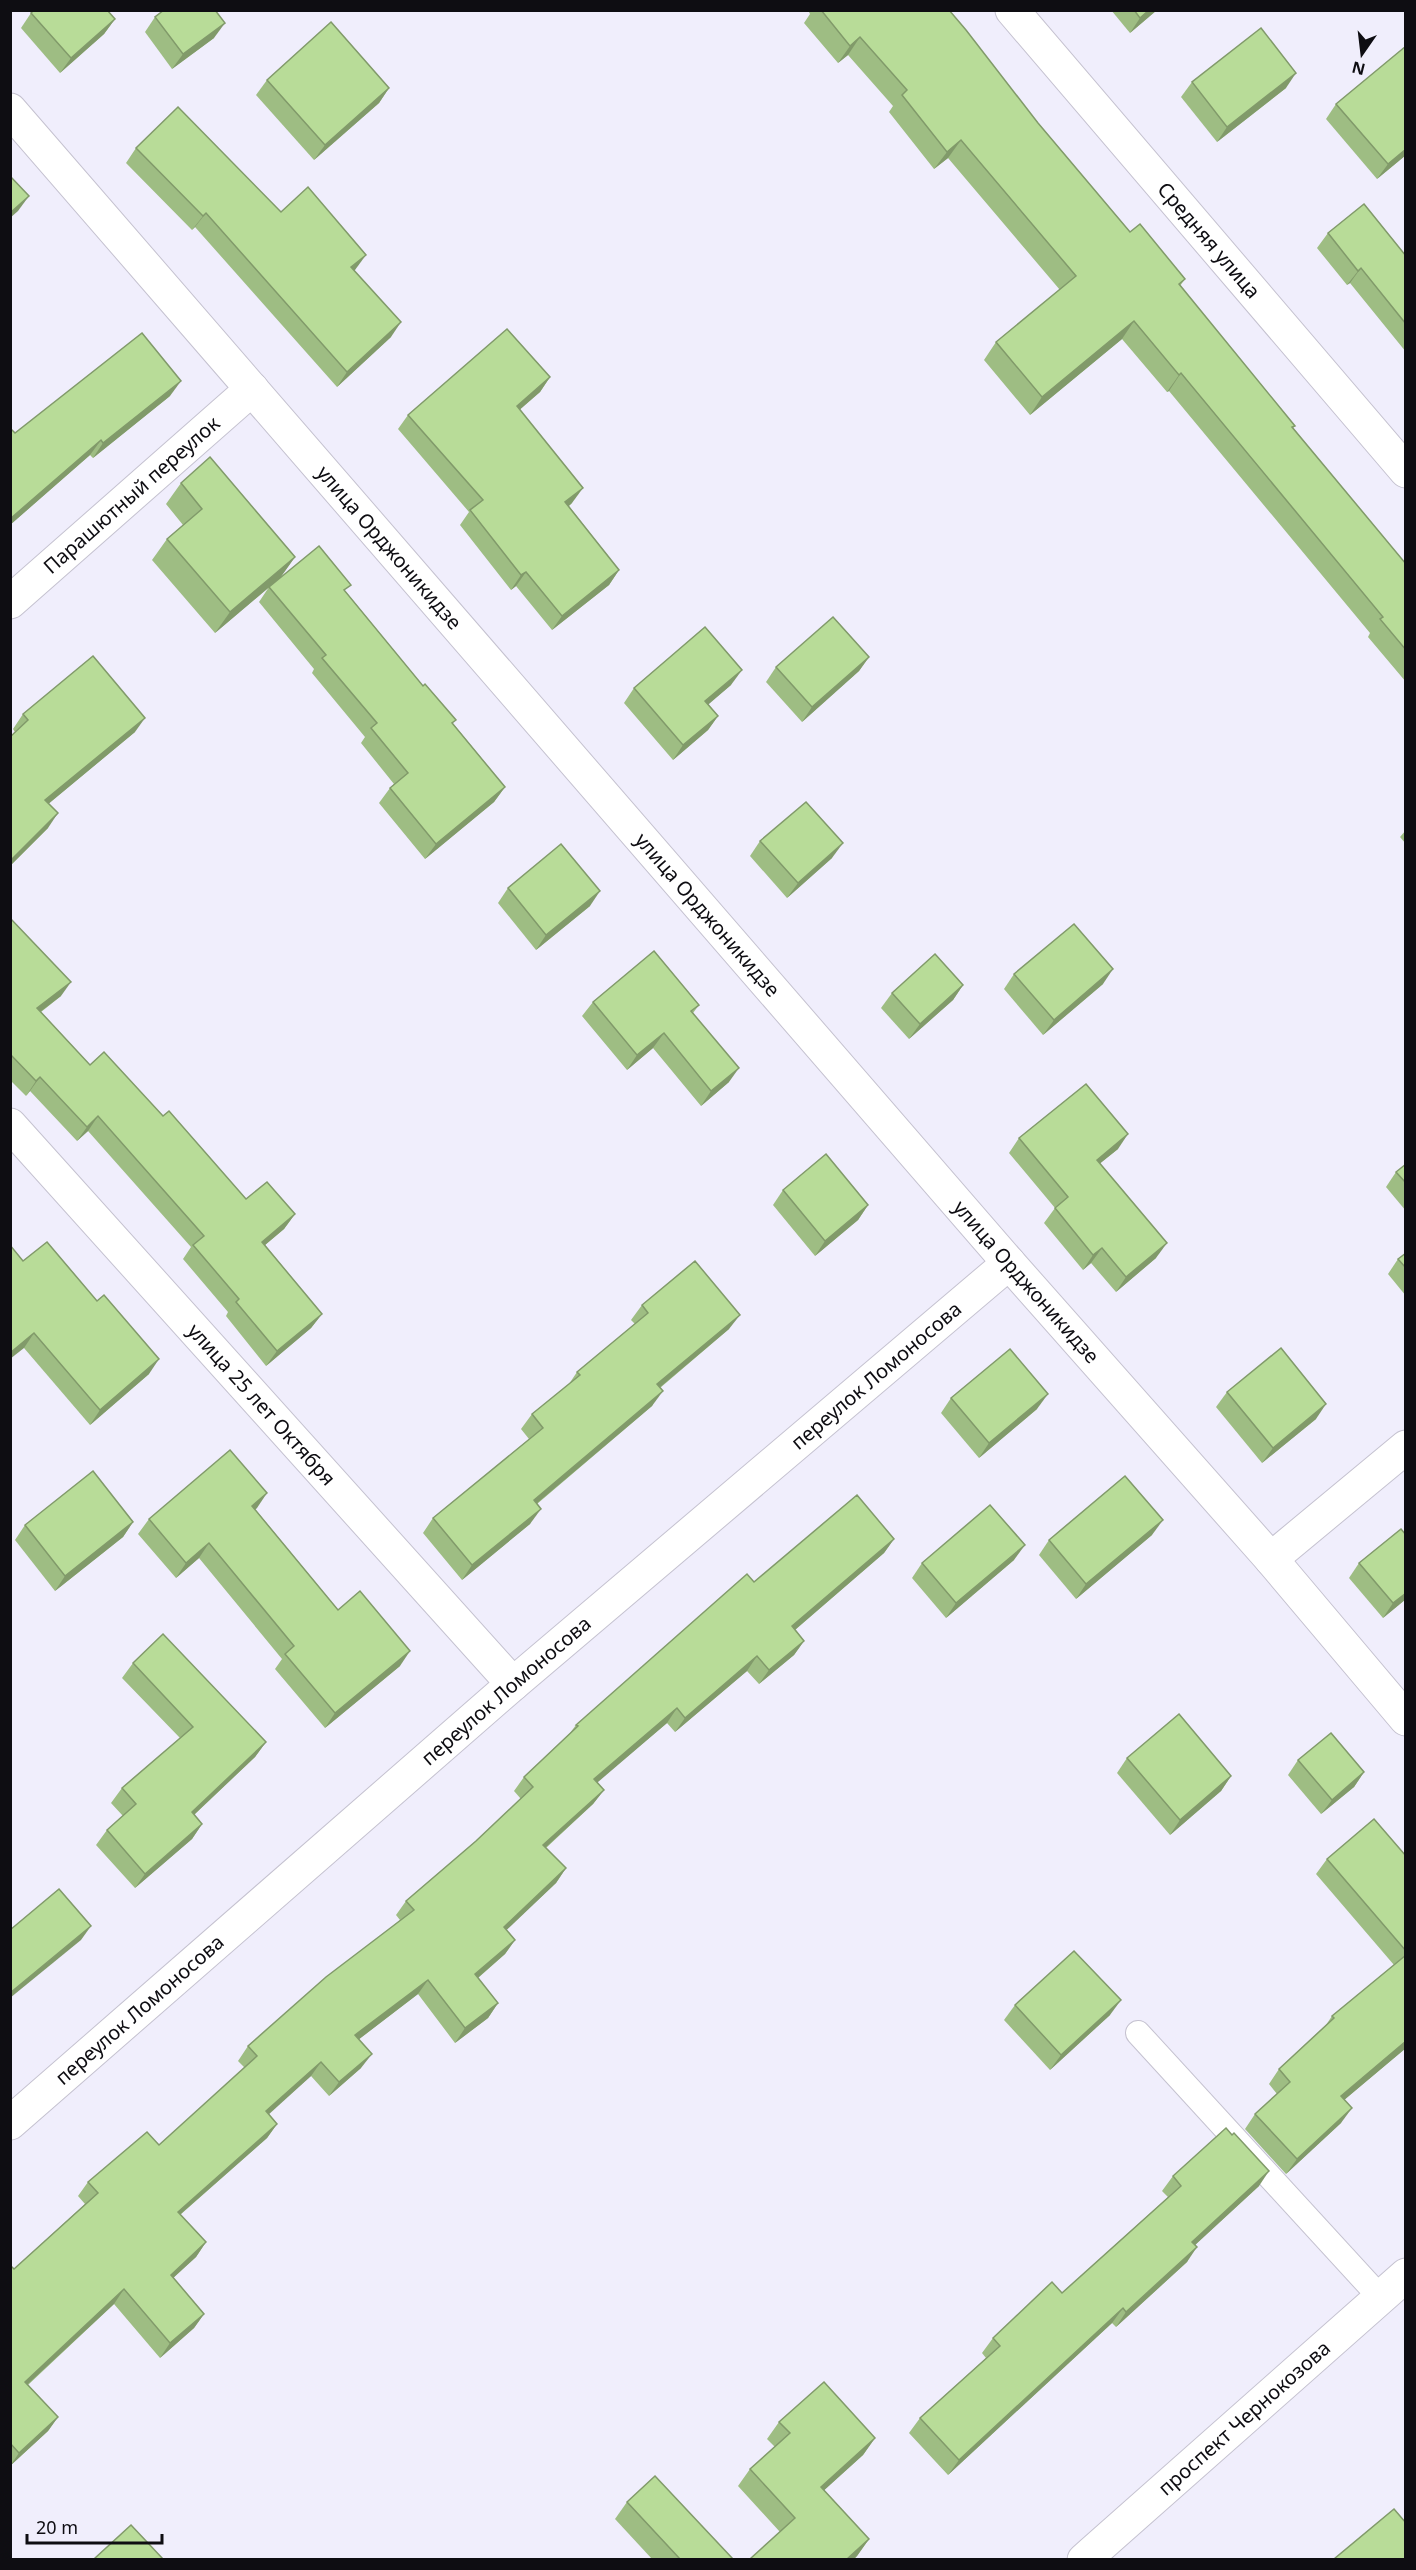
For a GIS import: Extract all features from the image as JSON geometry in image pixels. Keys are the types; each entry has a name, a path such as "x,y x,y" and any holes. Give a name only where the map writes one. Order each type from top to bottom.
{"street":[{"name":"Средняя улица","path":"1012,10 1406,471"},
{"name":"улица Орджоникидзе","path":"10,110 1009,1263 1271,1559 1406,1719"},
{"name":"Парашютный переулок","path":"10,602 252,388"},
{"name":"улица 25 лет Октября","path":"10,1125 513,1684"},
{"name":"переулок Ломоносова","path":"10,2123 513,1684 1009,1263"},
{"path":"1271,1559 1406,1447"},
{"name":"проспект Чернокозова","path":"1084,2559 1406,2275"}],"lane":[{"path":"1138,2033 1380,2297"}],"building":[{"path":"34,10 107,10 115,19 71,58 31,13"},
{"path":"164,10 215,10 225,23 183,54 155,17"},
{"path":"821,10 949,10 1038,123 1130,232 1140,224 1185,279 1179,284 1295,426 1292,427 1406,564 1406,650 1380,619 1383,617 1181,373 1179,375 1134,321 1042,397 996,342 1076,276 961,140 947,152 902,95 907,90 860,37 850,46"},
{"path":"1134,10 1149,10 1140,18"},
{"path":"331,22 389,88 325,145 267,80"},
{"path":"1261,28 1296,73 1227,127 1192,82"},
{"path":"1406,46 1406,149 1388,164 1336,104"},
{"path":"178,107 281,212 308,187 366,255 351,267 401,322 347,372 206,213 203,216 136,148"},
{"path":"10,176 29,196 10,213"},
{"path":"1364,204 1406,256 1406,324 1361,268 1358,271 1328,233"},
{"path":"507,329 550,377 517,406 583,488 565,502 619,570 562,616 526,572 521,575 470,510 483,500 408,415"},
{"path":"142,333 181,381 103,443 101,440 10,519 10,428 15,433"},
{"path":"210,457 295,557 230,612 167,539 202,509 181,483"},
{"path":"319,546 351,585 344,590 423,686 425,684 456,720 452,723 505,787 436,844 390,788 408,773 371,728 377,723 322,658 326,655 269,587"},
{"path":"833,617 869,657 812,707 776,667"},
{"path":"705,627 742,670 705,701 718,716 683,745 634,688"},
{"path":"93,656 145,718 45,800 58,813 10,861 10,737 28,720 23,714"},
{"path":"806,802 843,843 798,883 760,841"},
{"path":"561,844 600,891 546,935 508,888"},
{"path":"10,918 71,982 37,1008 90,1065 104,1052 163,1116 169,1111 246,1199 267,1182 295,1214 262,1242 322,1314 277,1351 236,1302 239,1299 193,1245 204,1236 98,1116 87,1127 40,1077 36,1081 10,1054"},
{"path":"1074,924 1113,969 1054,1020 1014,974"},
{"path":"654,951 699,1005 691,1011 739,1068 711,1091 664,1033 637,1055 593,1002"},
{"path":"935,954 963,985 920,1024 892,993"},
{"path":"1086,1084 1128,1134 1097,1160 1167,1243 1126,1277 1102,1248 1093,1255 1055,1208 1068,1197 1019,1138"},
{"path":"826,1154 868,1205 825,1241 783,1190"},
{"path":"1406,1164 1406,1183 1396,1172"},
{"path":"47,1242 97,1301 104,1295 159,1359 100,1410 34,1333 10,1353 10,1245 23,1261"},
{"path":"1406,1253 1406,1268 1398,1259"},
{"path":"695,1261 740,1315 657,1384 663,1391 534,1500 541,1509 472,1565 433,1518 543,1428 532,1414 580,1375 577,1372 648,1313 642,1305"},
{"path":"1281,1348 1326,1404 1273,1448 1227,1392"},
{"path":"1010,1349 1048,1394 989,1443 951,1398"},
{"path":"230,1450 267,1493 252,1506 338,1610 360,1591 410,1651 335,1713 285,1654 294,1646 209,1543 186,1563 149,1519"},
{"path":"93,1471 133,1522 65,1576 25,1525"},
{"path":"1125,1476 1163,1520 1086,1584 1049,1540"},
{"path":"857,1495 894,1539 792,1626 804,1641 769,1670 757,1656 685,1718 677,1708 594,1779 604,1790 543,1845 566,1868 504,1927 515,1940 475,1974 498,2003 465,2028 428,1980 355,2035 372,2054 339,2082 321,2062 266,2111 277,2124 178,2212 206,2242 171,2275 204,2314 170,2343 124,2289 25,2382 58,2417 19,2453 10,2443 10,2265 14,2269 98,2193 88,2182 147,2132 159,2145 257,2056 248,2046 326,1977 414,1910 406,1901 476,1841 533,1787 524,1777 578,1726 576,1725 747,1574 754,1582"},
{"path":"990,1505 1025,1545 956,1603 922,1563"},
{"path":"1401,1529 1406,1535 1406,1593 1393,1603 1359,1563"},
{"path":"163,1634 266,1742 192,1812 202,1824 145,1874 107,1830 136,1804 122,1788 193,1727 133,1663"},
{"path":"1179,1714 1231,1776 1180,1820 1127,1758"},
{"path":"1331,1733 1364,1772 1332,1800 1298,1760"},
{"path":"1374,1819 1406,1856 1406,1951 1327,1859"},
{"path":"59,1889 91,1926 10,1993 10,1930"},
{"path":"1074,1951 1121,2000 1061,2055 1015,2005"},
{"path":"1406,1955 1406,2041 1341,2096 1352,2108 1297,2159 1255,2114 1290,2082 1279,2069 1334,2018 1332,2016"},
{"path":"1226,2128 1232,2135 1234,2133 1269,2171 1192,2242 1197,2247 1126,2312 1123,2308 959,2460 920,2418 1000,2346 993,2338 1052,2282 1062,2293 1181,2186 1173,2176"},
{"path":"824,2382 875,2438 821,2487 869,2539 847,2559 750,2559 795,2518 750,2469 790,2433 779,2422"},
{"path":"655,2476 733,2559 680,2559 627,2502"},
{"path":"1394,2509 1406,2523 1406,2559 1334,2559"},
{"path":"131,2525 163,2559 94,2559"}]}
